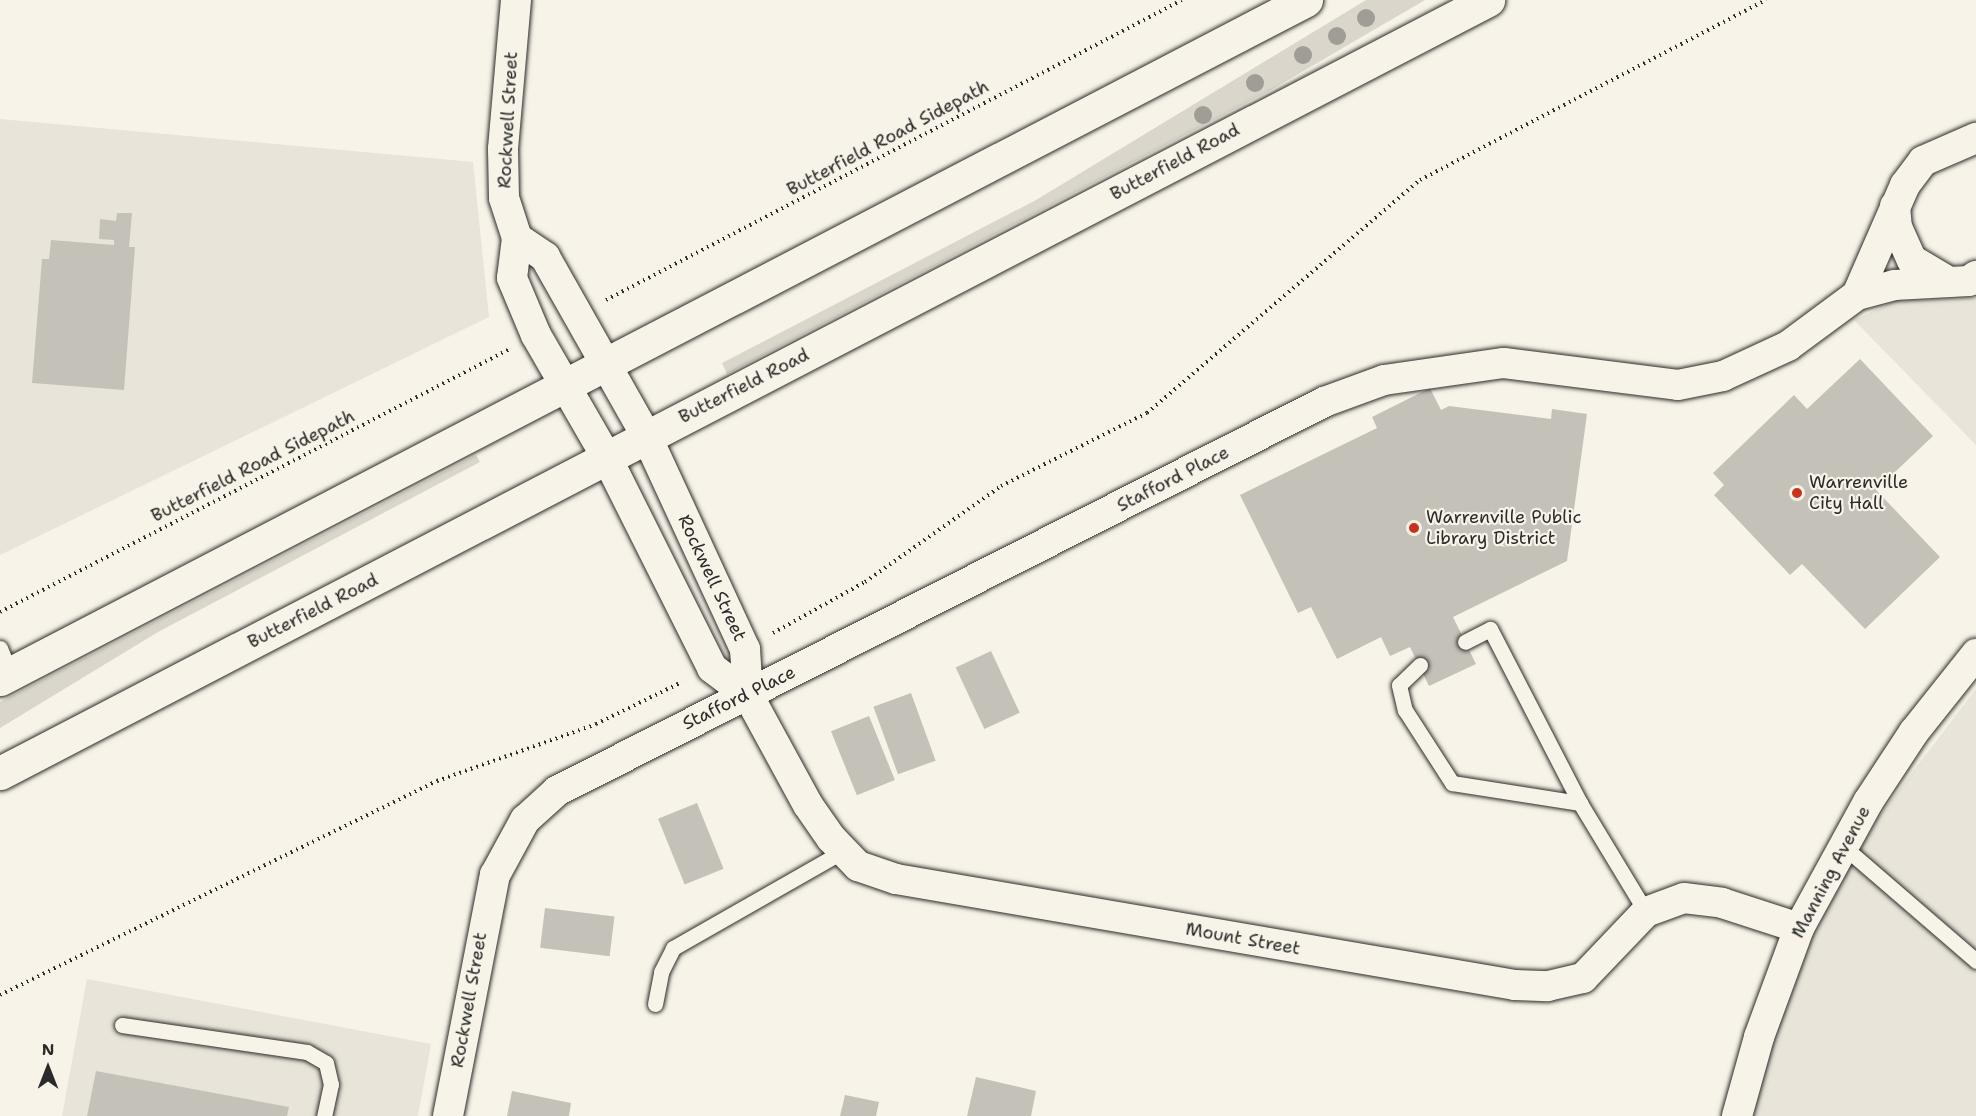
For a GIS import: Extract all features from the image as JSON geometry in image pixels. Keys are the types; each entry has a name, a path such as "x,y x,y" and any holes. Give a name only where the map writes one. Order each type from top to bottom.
{"main road":[{"path":"3,667 606,362 1306,0"},
{"name":"Butterfield Road","path":"0,773 1488,0"}],"street":[{"name":"Rockwell Street","path":"516,0 504,159 504,198 517,238 513,278 562,384 607,458 712,668 748,695"},
{"path":"1857,295 1895,206 1923,161 1976,138"},
{"name":"Stafford Place","path":"1895,206 1897,226 1912,260 1963,279"},
{"name":"Rockwell Street","path":"517,238 545,257 647,436 745,649 748,695"},
{"name":"Stafford Place","path":"525,820 557,791 1324,402 1384,380 1504,363 1690,383 1723,376 1788,346 1857,295 1894,285 1963,279"},
{"name":"Manning Avenue","path":"1737,1116 1759,1037 1799,928 1843,846 1914,732 1976,654"},
{"name":"Mount Street","path":"748,695 808,804 843,851 858,866 896,879 1515,985 1548,987 1583,978 1646,912 1684,898 1722,903 1799,928"},
{"name":"Rockwell Street","path":"447,1116 495,875 525,820"}],"lane":[{"path":"1465,642 1490,629 1580,803 1646,912"},
{"path":"1419,665 1399,686 1405,710 1452,783 1580,803"},
{"path":"1843,846 1976,961"},
{"path":"656,1004 661,972 673,948 843,851"},
{"path":"122,1025 307,1052 326,1063 329,1073 331,1084 324,1116"}],"path":[{"name":"Butterfield Road Sidepath","path":"606,300 1182,0"},
{"path":"745,649 865,582 1001,486 1147,412 1419,180 1766,0"},
{"name":"Butterfield Road Sidepath","path":"0,612 519,344"},
{"path":"0,995 437,781 596,724 712,668"}],"shaded area":[{"path":"1366,0 1425,0 1271,90 727,374 722,363 1036,200"},
{"path":"0,119 473,162 489,317 0,555"},
{"path":"1976,298 1976,445 1854,320 1895,301"},
{"path":"476,455 480,462 158,632 0,728 0,702"},
{"path":"1976,689 1976,1116 1751,1116 1768,1042 1811,933 1878,817"},
{"path":"87,979 431,1044 418,1116 62,1116"}],"building":[{"path":"117,213 132,213 129,247 135,247 124,390 32,383 42,259 49,259 51,240 114,245 114,240 99,239 100,219 116,221"},
{"name":"Warrenville City Hall","path":"1860,359 1933,436 1876,490 1940,557 1865,629 1802,564 1790,575 1714,495 1724,485 1713,473 1794,395 1807,409"},
{"name":"Warrenville Public Library District","path":"1430,388 1441,410 1449,406 1551,419 1552,409 1587,414 1567,561 1453,617 1476,664 1429,686 1410,647 1390,656 1381,637 1337,659 1311,607 1298,613 1240,495 1377,428 1372,417"},
{"path":"991,651 1020,713 984,729 956,667"},
{"path":"911,693 936,761 898,774 873,707"},
{"path":"869,716 895,780 857,795 831,731"},
{"path":"697,803 724,869 685,885 658,819"},
{"path":"545,908 614,917 610,956 540,948"},
{"path":"96,1071 289,1107 287,1116 87,1116"},
{"path":"976,1077 1036,1091 1031,1116 967,1116"},
{"path":"512,1091 571,1103 569,1116 507,1116"},
{"path":"845,1095 879,1102 876,1116 840,1116"}],"place":[{"name":"Warrenville City Hall","path":"1797,493"},
{"name":"Warrenville Public Library District","path":"1414,528"}]}
